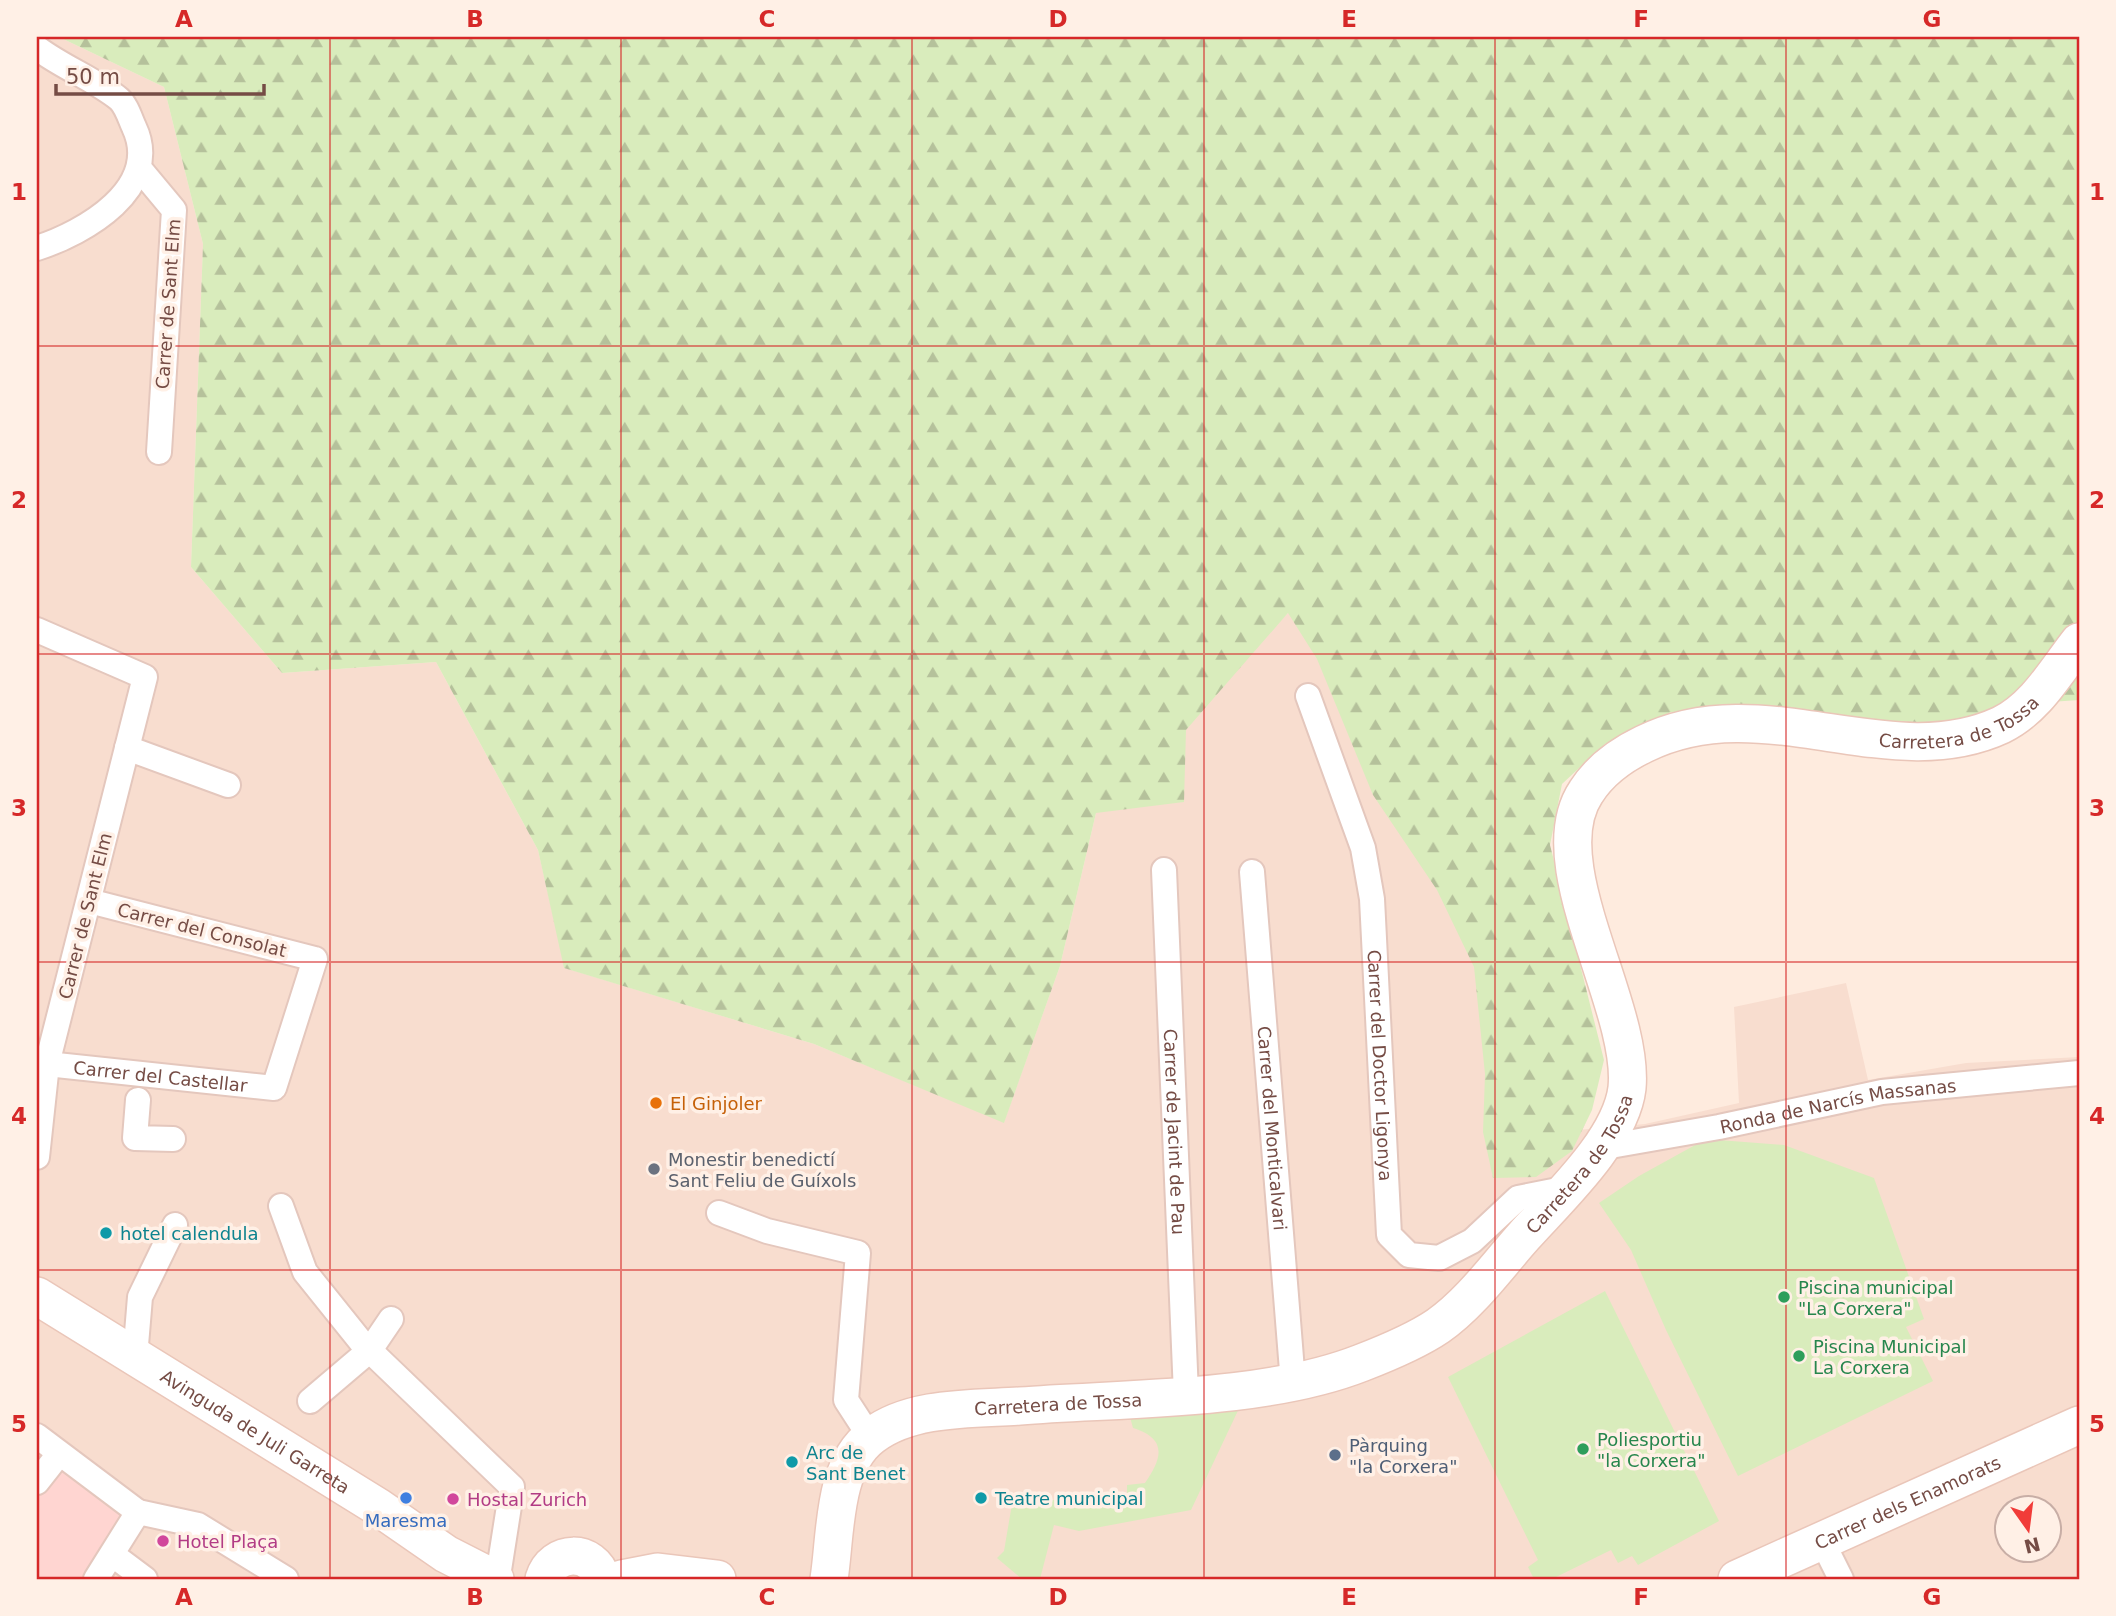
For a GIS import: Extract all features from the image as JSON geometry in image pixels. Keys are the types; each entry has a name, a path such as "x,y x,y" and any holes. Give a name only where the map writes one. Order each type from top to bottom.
{"main road":[{"name":"Carretera de Tossa","path":"870,1437 915,1418 944,1412 1186,1394 1321,1378 1365,1362 1439,1325 1568,1188 1617,1121 1627,1090 1625,1054 1571,854 1576,809 1587,789 1611,763 1663,734 1707,723 1749,722 1917,742 1953,740 2001,725 2024,710 2079,642"},
{"name":"Avinguda de Juli Garreta","path":"37,1296 378,1507 446,1554 490,1572 549,1570 563,1557 580,1556 617,1574 717,1579"},
{"name":"Carrer dels Enamorats","path":"1737,1579 2079,1425"},
{"path":"829,1579 837,1514 849,1465 870,1437"}],"street":[{"path":"37,48 121,100 138,135 139,168 128,191 102,215 68,237 37,247"},
{"name":"Carrer de Sant Elm","path":"139,168 174,210 159,452"},
{"name":"Carrer de Sant Elm","path":"37,630 145,677 47,1064 37,1157"},
{"name":"Carrer del Doctor Ligonya","path":"1308,696 1363,848 1372,899 1389,1235 1409,1255 1439,1258 1472,1241 1518,1198 1568,1188"},
{"path":"127,748 228,785"},
{"name":"Carrer de Jacint de Pau","path":"1164,870 1186,1394"},
{"name":"Carrer del Monticalvari","path":"1252,872 1293,1383"},
{"name":"Carrer del Consolat","path":"89,901 316,959 274,1088"},
{"name":"Carrer del Castellar","path":"47,1064 274,1088"},
{"name":"Ronda de Narcís Massanas","path":"1599,1148 1719,1127 1882,1091 2079,1073"},
{"path":"138,1100 135,1138 173,1139"},
{"path":"281,1206 305,1272 370,1350 512,1487 490,1572"},
{"path":"719,1213 767,1231 858,1253 845,1400 870,1437"},
{"path":"135,1357 140,1297 175,1225"},
{"path":"310,1401 370,1350 391,1319"},
{"path":"37,1436 138,1512 198,1525 284,1578"},
{"path":"37,1482 59,1454"},
{"path":"96,1579 138,1512"},
{"path":"1821,1539 1841,1579"},
{"path":"113,1555 145,1579"}],"shaded area":[{"path":"37,37 59,37 164,87 203,244 191,567 282,673 436,662 538,850 565,968 814,1044 1004,1122 1060,966 1096,813 1289,612 1454,873 1522,1135 1645,1124 1739,1103 1734,1007 1846,983 1868,1080 1966,1063 2079,1057 2079,1579 37,1579"},
{"path":"58,1469 126,1520 87,1579 37,1579 37,1496"}],"green space":[{"path":"59,37 2079,37 2079,700 2050,702 1926,727 1859,724 1785,709 1671,712 1605,744 1562,784 1550,845 1604,1060 1592,1110 1572,1151 1536,1177 1493,1178 1483,1132 1485,1074 1474,967 1437,890 1373,795 1317,659 1288,613 1186,730 1184,802 1096,813 1060,966 1004,1123 814,1044 564,968 538,850 436,662 282,673 191,567 203,244 164,87"},
{"name":"Piscina municipal \"La Corxera\"","path":"1706,1139 1784,1145 1874,1178 1924,1319 1906,1327 1933,1381 1738,1476 1666,1330 1631,1250 1599,1203 1639,1176"},
{"name":"Poliesportiu \"la Corxera\"","path":"1605,1291 1719,1521 1638,1565 1632,1556 1618,1563 1611,1550 1552,1579 1534,1579 1528,1567 1538,1560 1448,1377"},
{"path":"1243,1400 1191,1510 1079,1531 1054,1525 1040,1579 1022,1579 997,1558 1004,1551 1012,1504 1127,1493 1127,1485 1145,1483 1158,1458 1157,1444 1144,1432 1133,1428 1128,1410"}],"place":[{"name":"El Ginjoler","path":"656,1103"},
{"name":"Monestir benedictí Sant Feliu de Guíxols","path":"654,1169"},
{"name":"hotel calendula","path":"106,1233"},
{"name":"Piscina municipal \"La Corxera\"","path":"1784,1297"},
{"name":"Piscina Municipal La Corxera","path":"1799,1356"},
{"name":"Poliesportiu \"la Corxera\"","path":"1583,1449"},
{"name":"Pàrquing \"la Corxera\"","path":"1335,1455"},
{"name":"Arc de Sant Benet","path":"792,1462"},
{"name":"Maresma","path":"406,1498"},
{"name":"Teatre municipal","path":"981,1498"},
{"name":"Hostal Zurich","path":"453,1499"},
{"name":"Hotel Plaça","path":"163,1541"}]}
